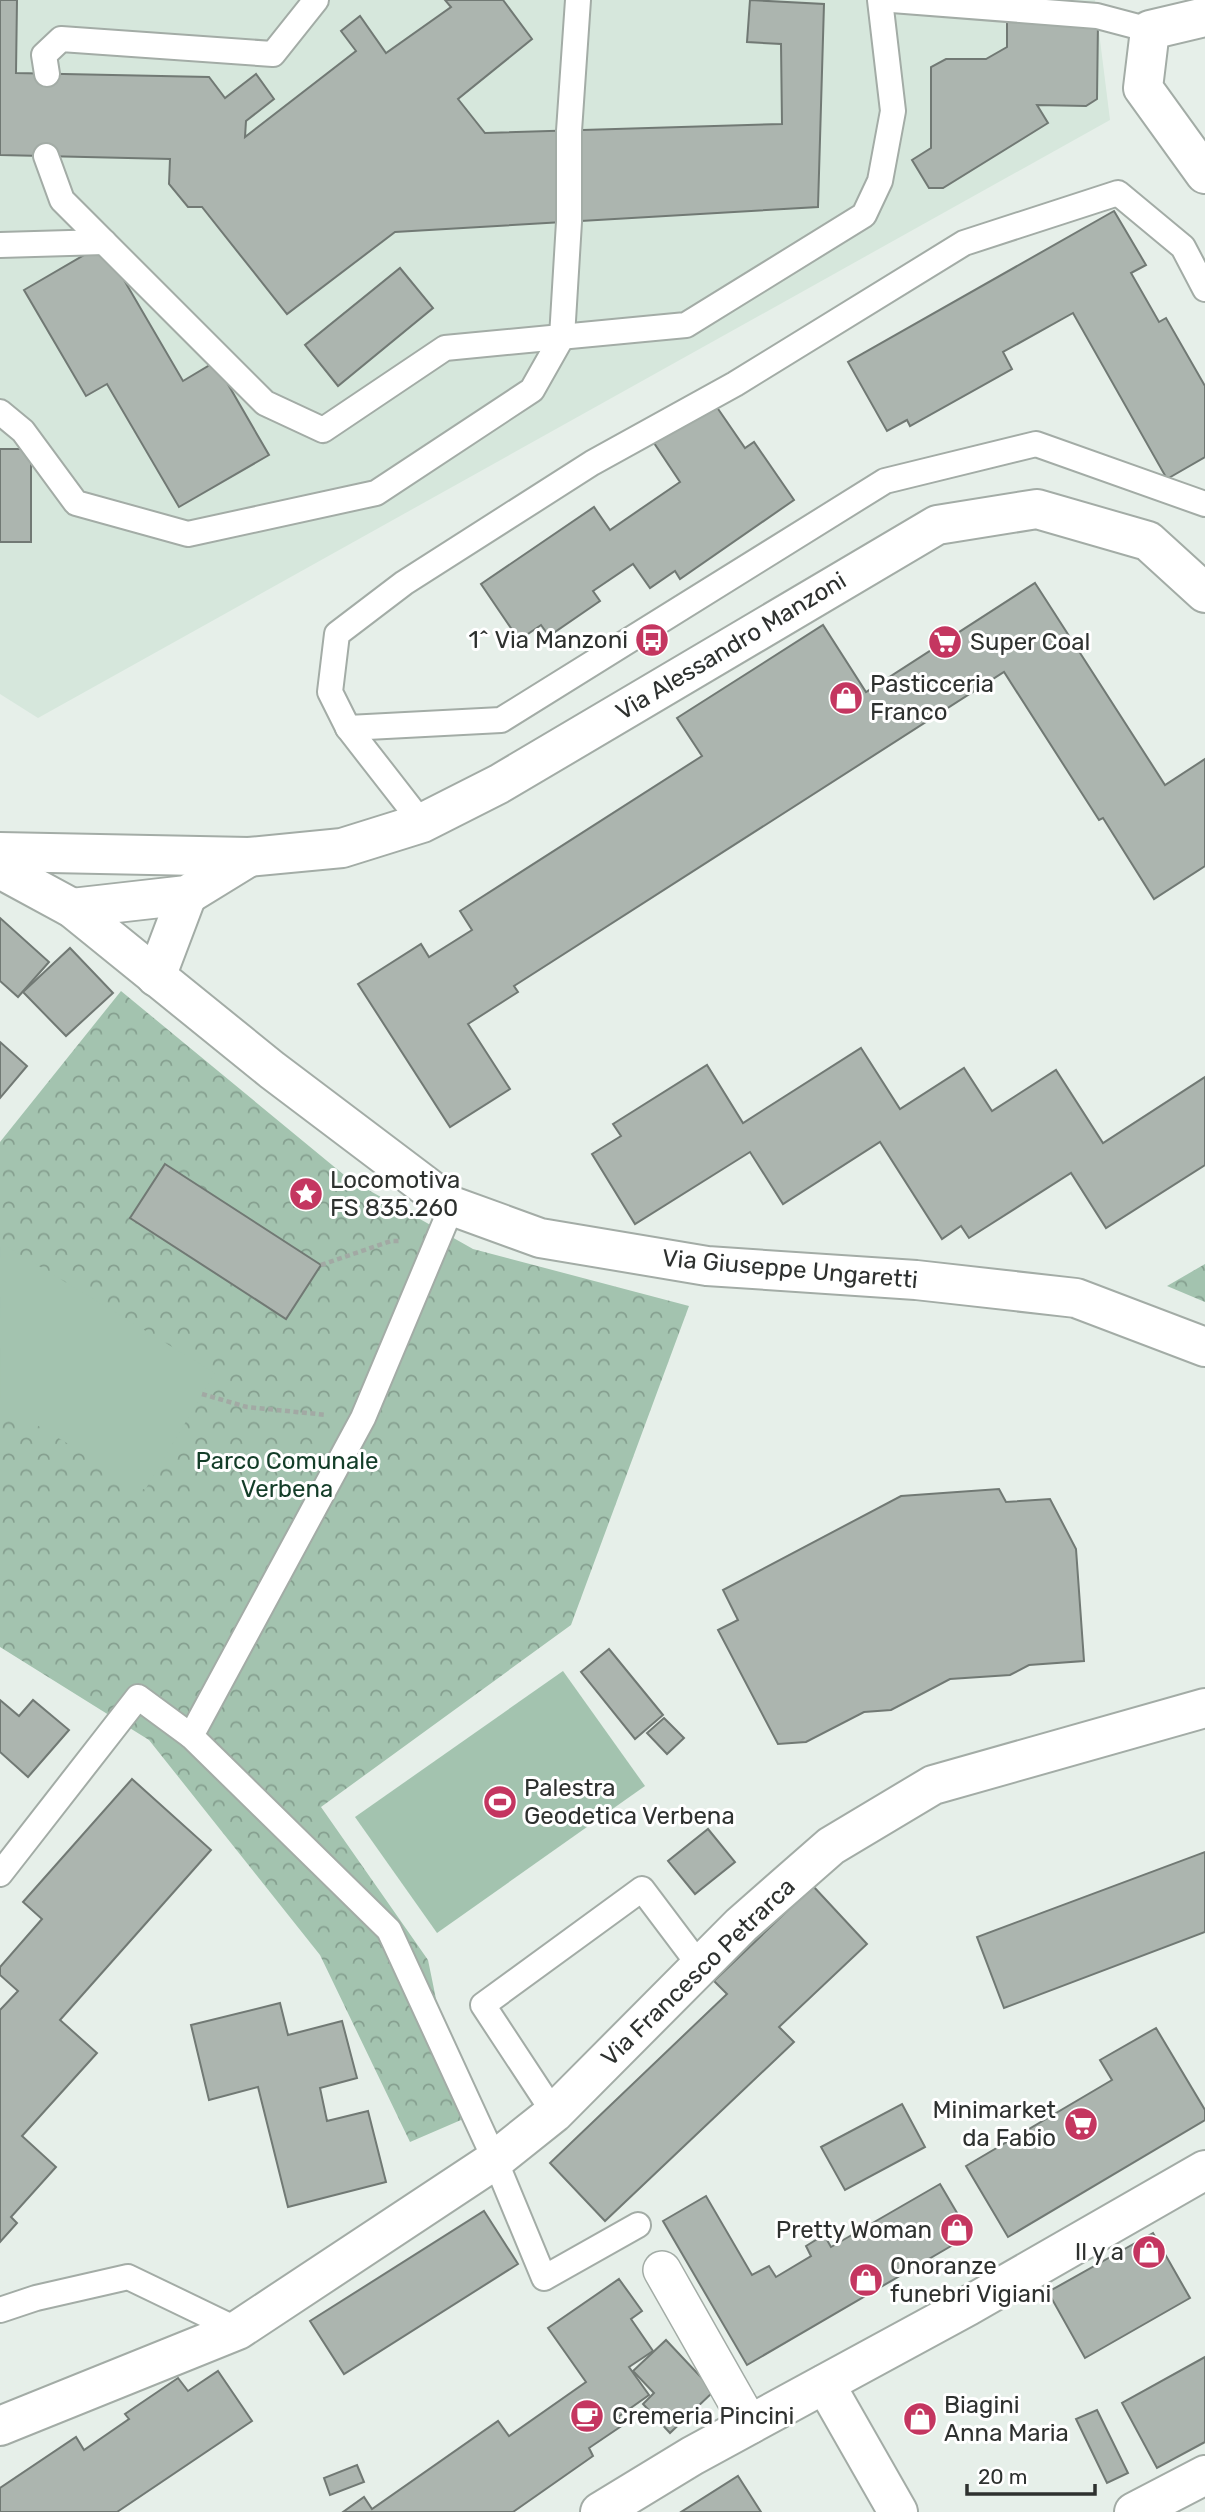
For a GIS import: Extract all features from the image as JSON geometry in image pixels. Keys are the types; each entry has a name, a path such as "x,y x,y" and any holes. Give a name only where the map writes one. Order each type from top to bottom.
{"street":[{"path":"1205,16 1150,30 1143,88 1205,174"},
{"name":"Via Alessandro Manzoni","path":"0,852 249,857 342,848 422,822 499,784 936,525 1037,509 1148,541 1205,593"},
{"path":"0,869 72,908 127,855"},
{"name":"Via Alessandro Manzoni","path":"72,908 187,895 249,857"},
{"path":"156,977 187,895"},
{"name":"Via Giuseppe Ungaretti","path":"72,908 272,1070 452,1206 540,1238 707,1266 916,1280 1076,1298 1205,1347"},
{"name":"Via Francesco Petrarca","path":"0,2426 238,2330 495,2160 554,2113 741,1925 831,1846 933,1784 1205,1707"},
{"path":"600,2512 1205,2170"},
{"path":"663,2270 750,2425"},
{"path":"825,2384 898,2512"},
{"path":"1134,2512 1205,2474"}],"lane":[{"path":"47,74 44,55 61,39 273,54 316,0"},
{"path":"0,412 23,430 76,503 188,534 376,493 533,390 562,337 569,222 569,131 578,0"},
{"path":"46,156 61,200 265,403 323,430 446,348 687,325 864,215 880,181 893,111 880,0"},
{"path":"892,0 1097,16 1150,30"},
{"path":"422,822 348,728 330,692 337,634 404,583 592,463 735,384 964,243 1118,193 1183,247 1205,289"},
{"path":"0,245 104,242"},
{"path":"348,728 501,720 885,481 1036,444 1205,504"},
{"path":"191,1736 363,1418 452,1206"},
{"path":"0,1874 138,1697 191,1736 389,1930 495,2160 544,2278 638,2225"},
{"path":"554,2113 483,2004 642,1889 700,1966"},
{"path":"0,2310 36,2298 128,2277 238,2330"}],"path":[{"path":"321,1265 391,1241 436,1241"},
{"path":"202,1394 247,1407 363,1418"}],"shaded area":[{"path":"0,0 1095,0 1110,120 38,718 0,694"}],"green space":[{"name":"Parco Comunale Verbena","path":"121,991 349,1179 473,1249 689,1306 571,1625 321,1807 428,1960 461,2120 410,2142 320,1955 149,1740 0,1647 0,1142"},
{"path":"1,1243 215,1373 145,1490 0,1403"},
{"path":"1205,1264 1205,1302 1167,1286"},
{"name":"Palestra Geodetica Verbena","path":"563,1671 645,1786 437,1933 355,1817"}],"building":[{"path":"0,0 17,0 16,73 209,77 225,98 256,74 274,99 246,121 245,137 356,51 341,31 360,16 386,53 451,7 445,0 503,0 532,39 458,99 485,133 782,124 781,44 747,42 750,0 824,4 818,207 395,232 287,314 202,207 188,207 169,184 170,159 0,155"},
{"path":"1007,20 1098,22 1097,99 1086,106 1037,105 1048,123 943,188 929,188 912,160 931,148 931,67 946,59 986,59 1007,47"},
{"path":"1114,211 1146,265 1131,273 1159,322 1166,318 1205,386 1205,457 1167,479 1073,313 1003,352 1012,369 910,426 907,420 887,431 848,362"},
{"path":"103,244 183,381 215,362 269,455 179,507 107,384 86,396 24,290"},
{"path":"400,268 433,308 338,386 305,345"},
{"path":"714,403 745,448 754,442 794,500 680,579 675,571 650,588 633,564 593,591 600,601 549,636 541,625 519,640 481,584 594,507 610,530 680,482 654,443"},
{"path":"0,449 31,449 31,542 0,542"},
{"path":"1035,583 1165,785 1205,759 1205,866 1154,899 1103,818 1099,820 1004,672 514,986 518,992 468,1024 510,1089 450,1127 358,984 421,944 429,957 472,930 460,911 702,756 677,718 823,625 866,692"},
{"path":"0,918 49,962 18,997 0,981"},
{"path":"70,948 113,993 66,1036 23,992"},
{"path":"0,1042 27,1066 0,1098"},
{"path":"861,1048 900,1109 964,1068 992,1111 1056,1070 1103,1143 1205,1077 1205,1165 1106,1228 1071,1173 969,1238 961,1226 942,1239 880,1142 783,1204 750,1152 635,1224 592,1154 621,1136 613,1124 707,1065 743,1123"},
{"path":"165,1164 321,1265 286,1319 130,1218"},
{"path":"999,1489 1006,1502 1050,1499 1076,1549 1084,1661 1029,1665 1010,1675 950,1679 891,1710 864,1712 806,1742 778,1744 718,1630 738,1620 723,1590 901,1496"},
{"path":"609,1649 663,1715 635,1739 581,1672"},
{"path":"0,1700 19,1716 33,1700 69,1730 28,1777 0,1752"},
{"path":"664,1718 684,1738 667,1754 647,1733"},
{"path":"132,1779 211,1850 60,2020 97,2053 22,2136 56,2167 11,2217 17,2223 0,2242 0,2010 18,1991 0,1975 0,1967 42,1919 23,1902"},
{"path":"708,1829 735,1862 695,1894 668,1861"},
{"path":"1205,1852 1205,1932 1004,2008 977,1937"},
{"path":"813,1886 867,1944 779,2027 794,2042 605,2221 550,2163 727,1994 714,1981"},
{"path":"280,2003 288,2035 342,2021 357,2078 320,2088 327,2121 368,2111 386,2182 288,2207 258,2087 209,2100 191,2025"},
{"path":"1156,2028 1205,2110 1205,2120 1008,2237 966,2166 1112,2080 1100,2060"},
{"path":"902,2104 925,2147 845,2190 821,2147"},
{"path":"940,2184 970,2235 747,2365 663,2221 706,2196 752,2275 769,2266 776,2277 811,2256 806,2246 824,2235 831,2247"},
{"path":"484,2211 518,2264 344,2374 310,2321"},
{"path":"1153,2233 1190,2298 1085,2358 1048,2292"},
{"path":"619,2279 642,2311 631,2319 653,2351 629,2367 649,2395 618,2417 623,2425 589,2448 593,2456 513,2512 343,2512 364,2497 372,2509 498,2421 509,2436 586,2382 548,2328"},
{"path":"666,2340 714,2391 670,2433 643,2404 654,2393 633,2371"},
{"path":"1205,2357 1205,2442 1157,2468 1122,2403"},
{"path":"218,2371 252,2421 117,2512 0,2512 0,2488 76,2437 84,2450 129,2419 125,2414 178,2378 188,2391"},
{"path":"1097,2410 1128,2473 1107,2483 1076,2419"},
{"path":"357,2465 364,2482 330,2495 324,2478"},
{"path":"738,2476 761,2512 681,2512"}],"place":[{"name":"1^ Via Manzoni","path":"652,640"},
{"name":"Super Coal","path":"945,642"},
{"name":"Pasticceria Franco","path":"846,698"},
{"name":"Locomotiva FS 835.260","path":"306,1194"},
{"name":"Palestra Geodetica Verbena","path":"500,1802"},
{"name":"Minimarket da Fabio","path":"1081,2124"},
{"name":"Pretty Woman","path":"957,2230"},
{"name":"Il y a","path":"1149,2252"},
{"name":"Onoranze funebri Vigiani","path":"866,2280"},
{"name":"Cremeria Pincini","path":"587,2416"},
{"name":"Biagini Anna Maria","path":"920,2419"}]}
